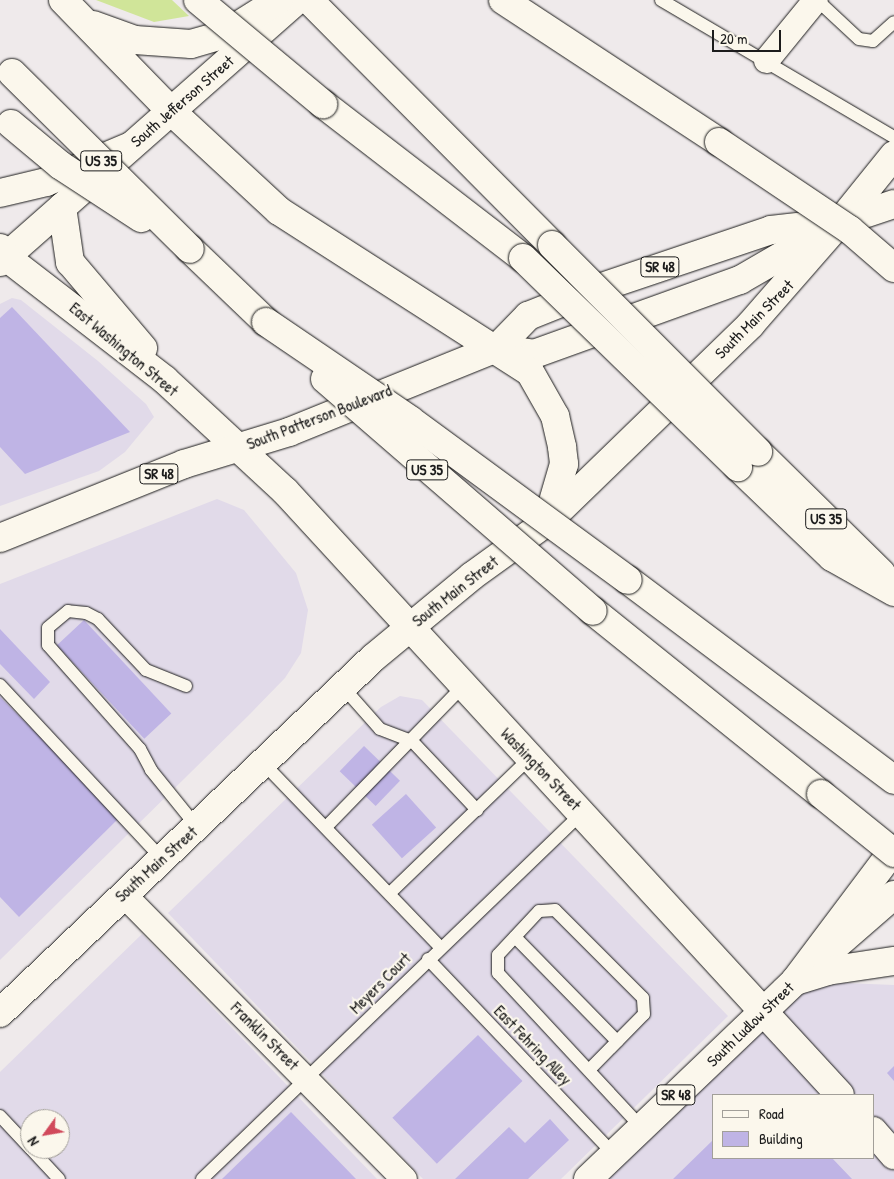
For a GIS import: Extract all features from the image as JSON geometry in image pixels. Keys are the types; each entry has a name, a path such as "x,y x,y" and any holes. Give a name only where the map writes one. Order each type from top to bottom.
{"main road":[{"path":"198,0 323,104 524,258 748,459 832,556 894,592"},
{"path":"70,7 118,37 182,44 225,34 279,0"},
{"name":"South Jefferson Street","path":"2,256 62,207 297,0"},
{"name":"US 35","path":"309,0 552,244 748,459 894,586"},
{"path":"503,0 850,230 894,268"},
{"path":"70,7 170,111 257,193 304,229 497,348 530,372 555,416 564,464 548,522"},
{"name":"US 35","path":"6,67 266,322 423,467 593,611 894,851"},
{"path":"5,119 60,165 190,249"},
{"path":"0,193 46,182 131,146"},
{"name":"South Main Street","path":"0,1013 123,894 266,765 342,686 410,627 548,522 751,324 840,222 894,155"},
{"name":"South Patterson Boulevard","path":"0,538 184,464 289,432 497,348 528,316 593,290 771,230 840,222 893,206"},
{"path":"62,207 74,268 131,330 165,380"},
{"name":"South Patterson Boulevard","path":"497,348 534,354 740,280 840,222"},
{"name":"East Washington Street","path":"2,256 165,380 237,448"},
{"path":"266,322 410,420 886,773"},
{"name":"Washington Street","path":"237,448 286,491 463,686 583,812 839,1094"},
{"path":"795,981 894,851"},
{"name":"South Ludlow Street","path":"588,1179 795,981 894,895"},
{"path":"795,981 827,971 894,961"},
{"path":"874,1132 894,1154"}],"street":[{"path":"766,60 816,0"},
{"name":"Franklin Street","path":"123,894 307,1078 404,1179"}],"lane":[{"path":"661,0 894,137"},
{"path":"816,0 858,39 873,42 894,22"},
{"path":"186,686 146,670 98,619 86,613 68,612 48,628 48,645 140,749 151,770 197,827"},
{"path":"0,686 162,858"},
{"path":"342,686 380,729 412,741 477,810"},
{"path":"327,826 412,741 463,686"},
{"path":"390,893 530,758"},
{"path":"266,765 327,826 440,946"},
{"name":"Meyers Court","path":"202,1179 440,946 583,812"},
{"path":"589,1070 644,1014 643,998 555,910 539,911 498,955 498,973 642,1128"},
{"path":"515,937 617,1041"},
{"name":"East Fehring Alley","path":"428,959 614,1154"},
{"path":"0,1116 20,1137"},
{"path":"41,1159 60,1179"}],"shaded area":[{"path":"12,298 21,300 98,361 146,404 154,417 125,452 99,471 0,506 0,304"},
{"path":"217,499 244,510 296,573 308,610 301,653 285,678 249,715 0,960 0,584"},
{"path":"400,696 422,700 728,1016 561,1179 423,1179 168,913 381,707"},
{"path":"142,934 377,1179 0,1179 0,1072"},
{"path":"795,981 894,985 894,1179 588,1179"}],"green space":[{"path":"96,0 172,0 189,16 154,22"}],"building":[{"path":"12,307 130,432 25,474 0,447 0,318"},
{"path":"84,620 171,714 144,739 57,645"},
{"path":"0,629 50,682 34,699 0,664"},
{"path":"0,697 120,817 19,917 0,897"},
{"path":"364,746 400,781 376,806 340,771"},
{"path":"406,794 436,827 402,858 372,825"},
{"path":"478,1035 522,1081 437,1164 392,1118"},
{"path":"894,1066 894,1081 887,1073"},
{"path":"291,1112 356,1179 222,1179"},
{"path":"550,1119 569,1140 528,1179 455,1179 509,1127 525,1143"},
{"path":"712,1141 712,1159 833,1159 852,1179 673,1179"}]}
